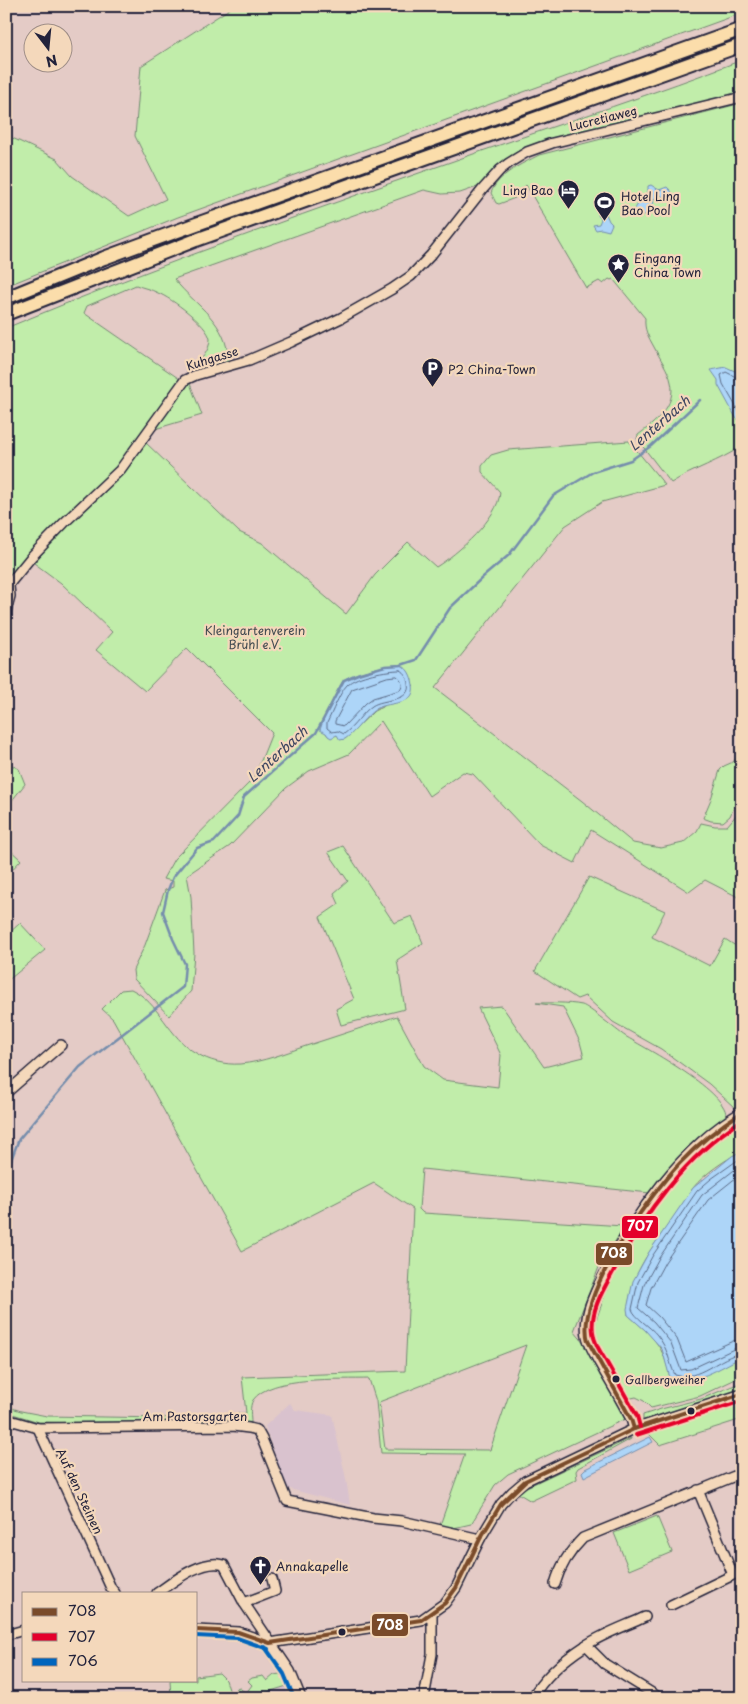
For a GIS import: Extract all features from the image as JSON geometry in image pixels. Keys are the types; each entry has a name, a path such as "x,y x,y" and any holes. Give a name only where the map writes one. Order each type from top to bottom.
{"highway":[{"path":"6,298 104,258 191,226 742,29"},
{"path":"6,314 196,240 742,45"}],"street":[{"name":"Lucretiaweg","path":"483,189 509,162 540,146 742,96"},
{"name":"Kuhgasse","path":"6,611 10,596 8,587 32,556 66,520 120,470 185,380 196,375 250,360 291,342 341,318 392,289 411,276 431,255 483,189"},
{"path":"6,1093 62,1045"},
{"path":"634,1429 631,1419 592,1350 587,1335 587,1321 592,1301 628,1231 656,1192 693,1150 716,1130 742,1112"},
{"path":"198,1630 238,1632 270,1643 420,1620 445,1603 456,1588 480,1539 501,1504 525,1481 634,1429 742,1394"},
{"path":"6,1419 38,1428"},
{"name":"Am Pastorsgarten","path":"38,1428 233,1426 257,1430 287,1501 373,1518 402,1521 480,1539"},
{"name":"Auf den Steinen","path":"38,1428 114,1592"},
{"path":"555,1584 558,1572 567,1557 583,1538 742,1473"},
{"path":"671,1605 733,1575 698,1490"},
{"path":"158,1592 182,1576 208,1564 217,1562 224,1564 244,1603 290,1671 301,1698"},
{"path":"244,1603 275,1591 272,1579"},
{"path":"424,1698 432,1654 432,1613"},
{"path":"532,1698 539,1686 565,1661 586,1645 645,1617"},
{"path":"6,1636 22,1631"},
{"path":"586,1645 605,1664 660,1698"}],"shaded area":[{"path":"290,1403 295,1410 332,1415 350,1505 286,1488 265,1426"},
{"path":"287,1686 292,1698 248,1698 255,1695"}],"green space":[{"path":"234,6 742,6 742,13 178,217 6,286 6,135 57,159 72,176 129,216 166,199 135,136 141,66"},
{"path":"742,60 742,93 534,144 510,156 480,186 460,193 442,194 424,190 174,279 217,325 227,348 229,363 194,372 192,369 206,352 210,343 208,333 188,313 171,300 153,290 136,285 87,306 84,313 181,380 118,467 6,584 6,328 242,236"},
{"path":"742,103 742,446 671,483 637,439 638,435 663,413 671,399 672,391 668,373 647,333 645,318 613,279 609,279 603,284 599,281 586,288 526,185 515,198 499,204 496,203 491,193 494,186 505,175 539,155"},
{"path":"189,381 202,415 155,429"},
{"name":"Kleingartenverein Brühl e.V.","path":"629,441 665,485 602,502 565,526 435,688 582,801 633,843 661,848 683,843 697,831 701,823 727,826 738,813 742,803 742,849 736,854 742,857 742,899 705,880 689,892 591,830 575,863 540,845 473,774 463,772 429,796 381,721 349,754 309,771 286,788 230,846 187,875 191,897 194,953 191,991 169,1016 134,979 133,970 145,945 165,890 173,887 173,881 163,879 174,859 254,778 272,733 187,648 145,691 96,650 112,632 61,583 34,563 64,528 70,524 69,520 145,442 239,532 262,543 346,614 375,575 408,542 436,567 476,534 493,513 500,492 482,472 482,466 491,455 508,450","holes":["414,685 374,711 345,739 337,735 328,736 326,733"]},
{"path":"742,752 742,790 730,816 723,822 703,818 720,770 733,762"},
{"path":"6,763 19,769 25,784 6,808"},
{"path":"6,846 21,860 6,876"},
{"path":"343,846 394,923 412,916 423,943 397,960 405,1009 341,1025 336,1009 354,999 320,917 339,904 334,893 348,881 328,852"},
{"path":"589,877 665,911 652,937 710,966 725,939 742,950 742,1105 735,1108 709,1084 661,1049 613,1022 585,996 577,999 535,971"},
{"path":"20,923 45,950 6,982 6,936"},
{"path":"131,989 141,995 187,1046 201,1056 217,1062 240,1064 265,1059 397,1016 424,1066 443,1080 498,1087 501,1055 478,1008 502,1006 544,1067 584,1057 580,1042 563,1007 536,1003 576,1004 582,1005 625,1036 702,1084 724,1108 726,1118 650,1193 422,1169 419,1209 423,1213 623,1226 623,1229 599,1267 574,1331 585,1344 625,1419 508,1474 495,1485 471,1524 449,1529 439,1528 465,1454 381,1453 376,1401 369,1379 307,1380 275,1386 262,1392 253,1400 251,1423 162,1425 39,1422 6,1412 6,1406 47,1416 163,1418 246,1413 242,1377 405,1371 413,1209 374,1183 242,1251 113,1019 102,1009 121,990","holes":["526,1345 490,1450 385,1449 379,1402"]},
{"path":"742,1124 742,1151 716,1167 698,1182 644,1261 633,1286 629,1300 628,1315 656,1342 661,1350 670,1378 695,1379 742,1357 742,1376 700,1396 651,1408 644,1401 636,1397 627,1399 596,1340 595,1325 610,1282 618,1266 654,1207 690,1166 736,1126"},
{"path":"742,1382 742,1390 643,1423 643,1415 701,1399"},
{"path":"742,1401 742,1419 660,1445 649,1434 655,1431 655,1429"},
{"path":"631,1438 578,1468 576,1471 577,1479 531,1501 516,1492"},
{"path":"657,1516 672,1552 629,1570 614,1533"},
{"path":"219,1673 226,1680 231,1696 238,1687 246,1693 252,1685 248,1681 252,1678 263,1676 267,1681 274,1675 280,1674 287,1686 248,1698 171,1698 170,1682 198,1682 198,1676"}],"water":[{"path":"651,185 659,190 667,187 672,192 664,198 660,194 654,199 653,205 657,211 641,216 633,212 641,199 648,193 648,186"},
{"name":"Hotel Ling Bao Pool","path":"600,211 605,212 612,224 609,231 596,230 593,225 599,224 601,219 598,215"},
{"path":"726,367 737,372 742,371 742,422 736,418 718,385 718,380 711,370"},
{"path":"401,665 408,671 412,680 412,695 408,699 376,709 345,739 340,740 337,735 331,738 320,730 330,704 344,680 363,671"},
{"name":"Gallbergweiher","path":"742,1151 742,1357 698,1378 679,1380 670,1378 662,1349 628,1315 627,1309 633,1281 649,1252 693,1188 732,1156"},
{"path":"650,1437 653,1442 584,1477 582,1472 585,1469"}],"waterway":[{"name":"Lenterbach","path":"6,1173 19,1139 80,1067 183,987 185,964 163,912 173,877 197,848 214,842 238,816 244,797 316,733 344,680 385,666 401,665 416,660 450,608 509,555 553,496 593,472 631,460 651,446 700,400"}],"transit line":[{"name":"708","path":"634,1429 631,1419 588,1341 587,1322 593,1299 603,1273 651,1198 680,1163 702,1142 742,1112"},
{"name":"707","path":"640,1427 637,1416 595,1340 593,1332 595,1309 605,1286 625,1250 668,1187 702,1151 742,1120"},
{"name":"708","path":"198,1630 238,1632 270,1643 421,1620 445,1603 456,1588 480,1539 501,1504 525,1481 634,1429 742,1394"},
{"name":"707","path":"636,1435 742,1401"},
{"name":"706","path":"198,1636 237,1638 268,1649"},
{"name":"706","path":"265,1647 284,1674 294,1698"}],"place":[{"name":"Ling Bao","path":"569,209"},
{"name":"Hotel Ling Bao Pool","path":"605,222"},
{"name":"Eingang China Town","path":"618,284"},
{"name":"P2 China-Town","path":"432,388"},
{"name":"Gallbergweiher","path":"616,1379"},
{"name":"Annakapelle","path":"260,1585"}]}
